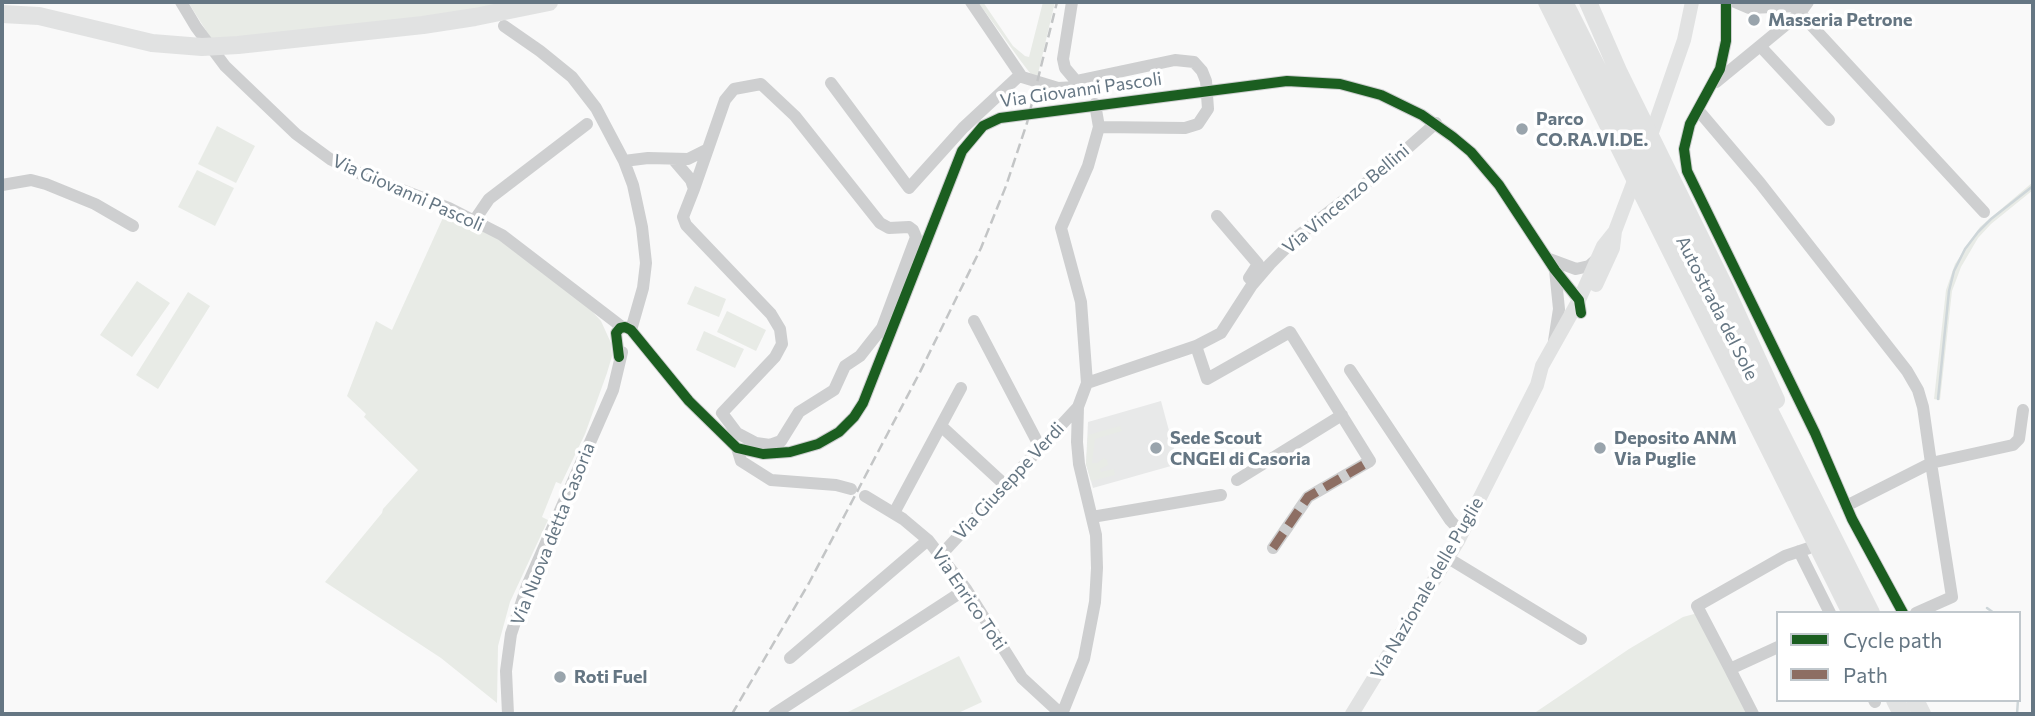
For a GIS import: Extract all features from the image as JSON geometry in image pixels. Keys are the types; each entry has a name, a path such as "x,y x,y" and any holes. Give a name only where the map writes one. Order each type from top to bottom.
{"highway":[{"path":"2,8 6,2"},
{"path":"2,14 39,16 152,43 202,47 423,24 487,15 549,2"},
{"name":"Autostrada del Sole","path":"1547,2 1850,611"},
{"name":"Autostrada del Sole","path":"1564,2 1870,611"},
{"path":"1588,2 1619,73 1725,288 1775,397 1784,437"}],"main road":[{"name":"Via Nazionale delle Puglie","path":"1352,714 1448,558 1537,385 1542,366 1613,248 1615,231 1684,40 1692,2"},
{"name":"Via Nazionale delle Puglie","path":"1537,385 1550,371 1603,246 1615,231"}],"street":[{"name":"Via Giovanni Pascoli","path":"181,2 225,66 296,134 330,159 449,208 502,235 626,333 650,355 689,401 737,449 764,454 790,452 818,444 839,432 854,417 863,403 962,151 974,134 989,122 1044,111 1266,82 1307,81 1340,84 1381,95 1436,123 1471,152 1485,167 1580,305"},
{"path":"971,2 1026,78 1053,87 1183,60 1199,66 1206,81 1208,108 1203,119 1192,126 1099,127"},
{"path":"1072,2 1063,59 1068,75 1077,84 1079,106"},
{"path":"1726,2 1726,41 1720,69 1690,124 1684,149 1687,171 1789,378 1854,524 1902,611"},
{"path":"1735,2 1748,5 1803,6 1984,212"},
{"path":"1713,85 1803,6"},
{"path":"504,26 572,77 596,108 624,160 633,185 642,227 646,263 643,288 626,333"},
{"path":"1760,46 1829,120"},
{"path":"831,83 909,188 963,128 1026,78"},
{"path":"761,85 795,116 880,223 889,228 909,228 916,237 882,328 860,356 845,366 834,390 799,412 780,441 770,445 756,443 737,433 722,413 775,357 782,344 780,329 771,314 686,225 683,217 694,189 725,100 734,89 761,85"},
{"path":"1061,714 1084,659 1095,602 1097,568 1092,517 1079,464 1077,442 1078,407 1087,383 1081,302 1061,228 1088,166 1099,127 1096,104"},
{"path":"1698,110 1907,371 1918,390 1923,407 1952,597 1920,611"},
{"name":"Via Vincenzo Bellini","path":"1087,383 1196,345 1221,333 1270,264 1298,236 1384,169 1436,123"},
{"path":"474,221 489,199 587,124"},
{"path":"624,160 688,159 708,149"},
{"path":"673,159 684,169 694,189"},
{"path":"2,185 31,180 47,184 95,204 133,226"},
{"path":"1217,215 1258,264 1236,298 1230,320"},
{"path":"1552,348 1558,319 1557,286 1552,264 1576,269 1597,259"},
{"path":"1557,286 1569,301 1580,305"},
{"path":"974,321 1040,447"},
{"path":"1196,345 1207,379 1290,332 1370,461 1308,497 1273,548"},
{"name":"Via Nuova detta Casoria","path":"508,714 506,671 511,634 527,586 613,390 626,333"},
{"path":"1350,370 1450,520 1462,533"},
{"path":"894,513 961,388"},
{"name":"Via Giuseppe Verdi","path":"940,556 1078,407"},
{"path":"1846,506 1931,463 2013,445 2019,439 2023,410"},
{"path":"1237,480 1342,415"},
{"path":"941,426 1005,485"},
{"path":"737,449 741,461 771,480 836,485 851,489"},
{"path":"1092,517 1221,495"},
{"name":"Via Enrico Toti","path":"865,496 894,513 928,540 966,589 1022,678 1061,714"},
{"path":"1839,532 1854,524"},
{"path":"790,658 928,540"},
{"path":"1753,714 1697,606 1785,556 1804,550 1829,611"},
{"path":"1448,558 1581,639"},
{"path":"774,714 966,589"},
{"path":"1730,669 1776,648"}],"shaded area":[{"path":"188,2 514,2 456,14 212,40"},
{"path":"978,2 983,2 1013,46 1029,57 1043,2 1055,2 1037,78 1033,77"},
{"path":"217,126 255,146 236,183 198,164"},
{"path":"197,170 234,188 215,226 178,207"},
{"path":"2033,182 2033,190 1978,238 1961,267 1952,291 1940,400 1934,399 1946,290 1955,264 1980,227"},
{"path":"446,211 500,239 590,309 601,321 611,343 612,356 585,434 561,484 556,482 542,517 548,520 510,602 498,646 497,703 441,658 325,582 418,470 364,417 366,414 347,396 376,321 392,330"},
{"path":"137,281 170,303 132,357 100,335"},
{"path":"695,286 726,299 719,317 687,304"},
{"path":"188,292 210,306 158,389 136,375"},
{"path":"727,311 766,330 756,351 717,332"},
{"path":"704,331 744,349 735,368 696,350"},
{"path":"1161,401 1178,464 1093,488 1086,464 1088,422"},
{"path":"1120,426 1122,431 1095,439 1092,463 1104,458 1108,465 1100,469 1101,472 1114,469 1115,475 1091,481 1086,464 1088,435"},
{"path":"1697,614 1749,714 1533,714 1629,649 1683,617"},
{"path":"959,656 982,702 956,714 844,714"}],"waterway":[{"path":"1938,399 1949,291 1954,271 1965,249 1978,232 2033,186"},
{"path":"1987,608 1991,611"},
{"path":"2017,714 2018,702"}],"railway":[{"path":"732,714 809,583 919,374 981,248 1027,123 1057,2"}],"marked path":[{"path":"1273,548 1308,497 1370,461"}],"cycle path":[{"path":"1726,2 1726,41 1720,69 1690,124 1684,149 1687,171 1815,433 1852,519 1902,611"},
{"path":"619,357 616,333 625,327 631,330 689,401 737,448 763,454 790,452 818,444 839,432 863,403 962,151 983,126 1000,118 1287,81 1340,84 1381,95 1422,115 1453,137 1471,152 1499,185 1555,270 1579,300 1581,313"}],"place":[{"name":"Masseria Petrone","path":"1754,20"},
{"name":"Parco CO.RA.VI.DE.","path":"1522,129"},
{"name":"Sede Scout CNGEI di Casoria","path":"1156,448"},
{"name":"Deposito ANM Via Puglie","path":"1600,448"},
{"name":"Roti Fuel","path":"560,677"}]}
